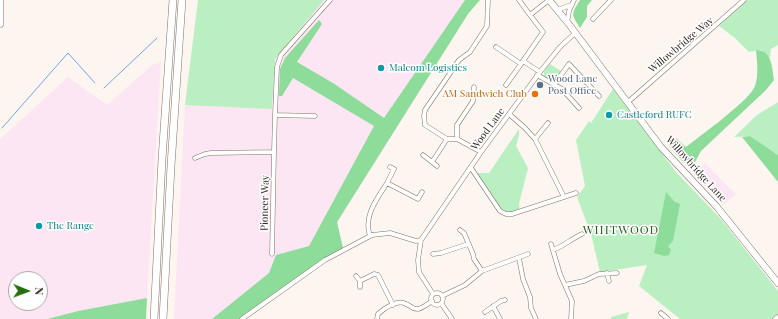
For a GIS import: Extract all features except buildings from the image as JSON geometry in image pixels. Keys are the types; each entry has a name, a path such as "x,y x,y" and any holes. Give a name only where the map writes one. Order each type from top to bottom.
{"highway":[{"path":"154,319 162,152 173,0"},
{"path":"163,319 182,0"}],"main road":[{"path":"549,0 565,13"},
{"path":"553,0 565,13"},
{"name":"Willowbridge Lane","path":"565,13 575,32 661,147 717,207 778,283"}],"street":[{"path":"1,0 1,25"},
{"name":"Pioneer Way","path":"272,254 277,67 281,55 330,0"},
{"path":"480,152 457,139 447,139 425,125 424,116 425,110 459,60 470,52 487,26 488,0"},
{"path":"506,85 543,32 519,0"},
{"path":"530,15 549,0"},
{"path":"593,19 611,0"},
{"name":"Willowbridge Way","path":"628,102 701,40 744,0"},
{"path":"565,13 573,2"},
{"path":"565,13 573,2"},
{"name":"Wood Lane","path":"433,294 419,272 418,260 421,240 480,152 560,47 575,32"},
{"path":"496,47 539,74 548,83 562,90 579,108"},
{"path":"554,85 569,64 599,96"},
{"path":"457,139 457,125 473,101 474,87"},
{"path":"275,114 315,116"},
{"path":"509,114 535,139 564,197"},
{"path":"535,139 548,123"},
{"path":"432,162 447,139"},
{"path":"195,158 211,153 274,152"},
{"path":"423,156 437,166"},
{"path":"370,236 368,228 370,212 394,169 390,167"},
{"path":"470,168 500,211 506,214 518,212 576,193"},
{"path":"387,183 418,199 422,192"},
{"path":"460,230 464,233 474,259 482,270"},
{"path":"242,319 325,260 370,236 380,233 390,233 416,241 421,240"},
{"path":"553,250 564,246 570,239 582,234"},
{"path":"433,254 441,253 468,244"},
{"path":"551,244 572,304 571,319"},
{"path":"442,296 465,285 482,270 528,254"},
{"path":"519,258 523,278 530,297 531,308 536,319"},
{"path":"607,273 610,281"},
{"path":"565,285 584,281 599,274 617,273"},
{"path":"360,281 374,274 378,275 393,305"},
{"path":"356,276 360,281 360,287"},
{"path":"432,302 431,297 433,294 438,293 442,296"},
{"path":"442,296 443,300 441,303 452,319"},
{"path":"485,312 501,301 505,300"},
{"path":"377,319 378,314 401,302 414,309 418,309 432,302"},
{"path":"432,302 437,305 441,303"},
{"path":"493,306 500,319"}],"shaded area":[{"path":"198,0 465,0 460,7 468,14 321,249 219,319 174,319 185,105"},
{"path":"161,62 147,298 78,311 47,319 0,319 0,139 68,77 107,105 152,65"},
{"path":"705,163 736,194 723,205 697,178 699,169"}],"green space":[{"path":"198,0 324,0 275,59 272,109 185,105"},
{"path":"465,0 480,0 468,14 337,222 343,248 244,319 212,319 269,273 276,255 309,246 374,126 293,78 282,96 279,96 280,69 285,58 319,20 322,24 297,62 333,83 384,118"},
{"path":"580,0 592,0 587,6 587,17 580,28 573,14"},
{"path":"748,0 778,0 778,45 771,49 770,58 761,50 749,52 735,38 719,26"},
{"path":"756,50 765,53 768,56 772,65 774,80 766,90 701,151 694,164 684,163 668,145 676,138 686,147 724,118 744,100 755,86 756,82"},
{"path":"550,64 561,71 553,81 544,76 544,72"},
{"path":"613,89 676,172 721,219 778,291 778,319 680,319 639,286 647,265 600,272 591,234 577,197 585,186 576,140 589,121 591,123"},
{"path":"778,102 778,155 750,136 734,137 757,115"},
{"path":"519,129 516,146 528,168 519,204 520,211 503,213 475,173 489,173"},
{"path":"750,136 778,155 778,182 742,137"},
{"path":"666,192 674,201 680,204 673,241 668,246 671,250 669,255 664,256 654,253"},
{"path":"147,298 146,319 47,319 78,311"},
{"path":"629,312 627,319 611,319 611,317"}],"waterway":[{"path":"104,88 157,38"},
{"path":"2,128 68,53 95,83"}],"place":[{"name":"Malcom Logistics","path":"381,68"},
{"name":"Wood Lane Post Office","path":"540,85"},
{"name":"AM Sandwich Club","path":"535,94"},
{"name":"Castleford RUFC","path":"609,115"},
{"name":"The Range","path":"39,226"}],"district":[{"name":"WHITWOOD","path":"621,230"}]}
